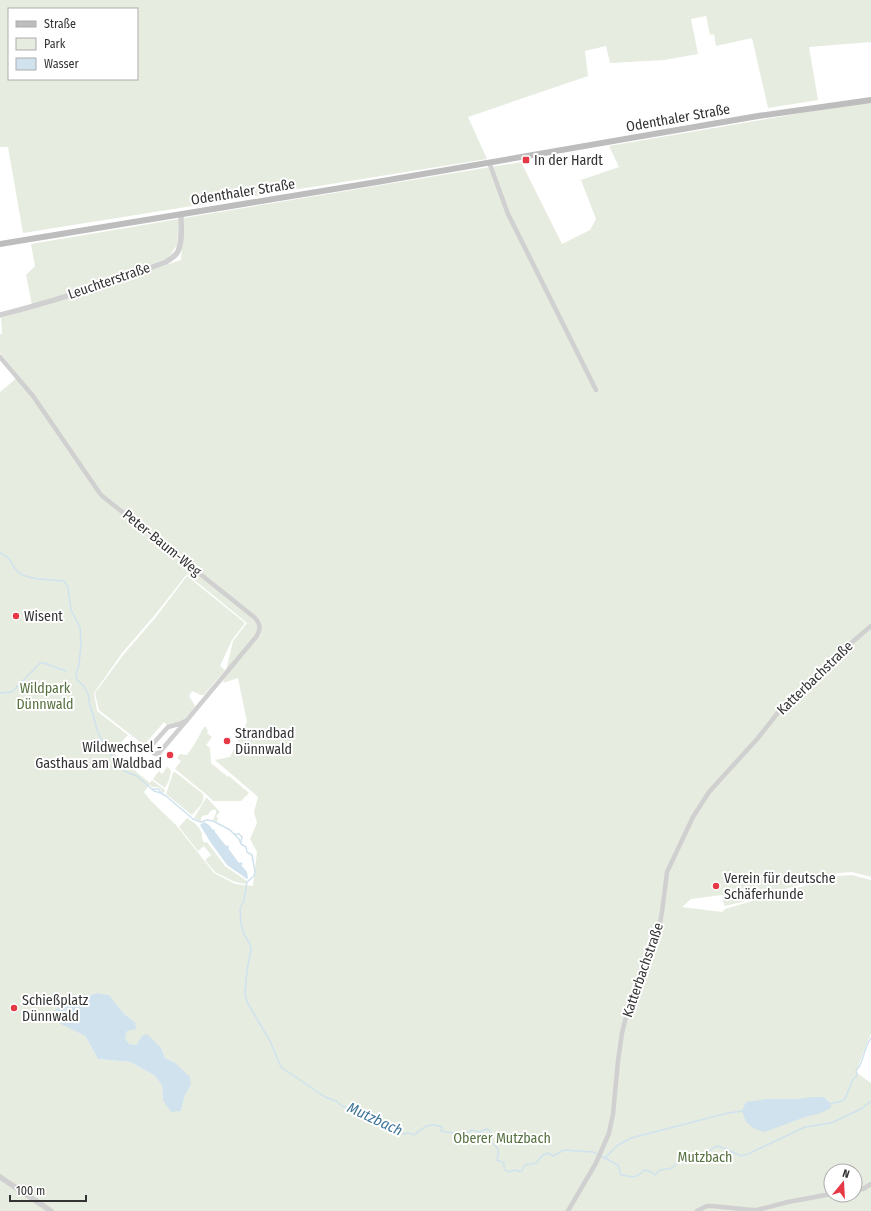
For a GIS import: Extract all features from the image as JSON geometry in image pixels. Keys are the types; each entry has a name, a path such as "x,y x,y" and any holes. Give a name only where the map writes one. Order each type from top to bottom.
{"main road":[{"name":"Odenthaler Straße","path":"0,244 758,116 871,100"}],"street":[{"path":"489,162 508,214 596,390"},
{"name":"Leuchterstraße","path":"0,315 73,294 166,262 177,254 179,248 182,214"},
{"name":"Peter-Baum-Weg","path":"0,356 34,396 101,495 254,617 259,623 260,628 256,637 160,754 155,754 152,752 151,746 168,727 187,720"},
{"name":"Katterbachstraße","path":"568,1211 596,1163 609,1133 613,1114 622,1033 629,1006 654,946 659,929 667,872 693,817 708,792 758,738 784,705 836,656 871,626"},
{"path":"0,1177 51,1211"},
{"path":"697,1211 707,1206 757,1210 823,1195"}],"green space":[{"path":"0,0 871,0 871,42 809,47 818,100 768,108 752,38 716,46 714,34 710,35 706,16 691,19 698,54 664,60 610,63 606,46 585,51 588,76 468,117 487,159 23,233 8,147 0,147"},
{"path":"871,101 871,877 852,872 838,873 725,906 722,895 691,899 682,907 722,912 725,909 838,876 852,875 871,880 871,1033 856,1072 871,1083 871,1211 0,1211 0,392 19,376 0,353 0,334 2,334 1,318 181,260 184,218 521,162 562,244 590,230 596,219 581,180 619,167 609,146","holes":["187,574 247,623 233,641 223,683 238,678 247,722 230,757 215,760 258,797 254,812 257,823 250,839 257,852 253,886 235,884 214,873 176,825 151,801 144,792 149,785 160,788 164,793 165,790 152,780 150,783 112,752 128,735 97,711 94,693 122,653 154,616","97,993 109,995 124,1014 135,1022 127,1031 125,1038 129,1044 136,1045 142,1036 161,1048 165,1058 174,1062 191,1085 185,1095 181,1111 163,1100 162,1085 154,1075 130,1062 98,1059 85,1036 73,1030 56,1009"]},
{"path":"179,219 177,245 168,258 32,305 26,275 35,266 31,244"},
{"path":"187,576 245,623 232,640 220,666 225,670 204,695 192,691 189,696 195,706 189,714 184,719 177,722 167,725 164,722 144,745 99,710 95,693 124,654 156,617"},
{"path":"204,727 206,727 208,731 207,733 212,737 206,745 210,748 211,763 249,793 241,801 213,801 175,769 181,761 177,758 180,754 187,755"},
{"path":"167,767 171,771 165,788 153,779 159,771 162,774"},
{"path":"175,772 203,794 204,797 202,803 192,815 166,794 173,773"},
{"path":"206,798 220,812 216,816 218,818 217,822 213,820 216,810 212,810 208,815 203,816 201,821 194,818"},
{"path":"187,818 198,827 203,841 205,843 207,842 225,866 247,881 246,884 235,882 215,872 205,860 211,855 204,846 198,851 179,827"}],"water":[{"path":"204,822 213,830 214,829 226,846 228,845 228,848 239,863 241,862 243,864 241,865 247,872 247,879 227,865 200,825"},
{"path":"97,993 109,995 124,1014 135,1022 136,1029 127,1031 125,1038 129,1044 136,1045 142,1036 147,1034 161,1048 165,1058 174,1062 190,1077 191,1085 185,1095 181,1111 171,1112 163,1100 162,1085 154,1075 130,1062 98,1059 85,1036 53,1020 56,1009"},
{"path":"824,1097 831,1104 831,1108 821,1113 805,1117 765,1132 755,1129 746,1122 742,1111 746,1102 767,1099 798,1099"}],"waterway":[{"name":"Mutzbach","path":"0,553 9,559 17,571 21,574 32,578 64,581 68,587 71,610 80,627 81,645 79,665 76,674 77,680 84,686 88,694 90,707 101,739 120,768 137,776 154,791 166,796 193,819 201,822 207,820 213,821 230,830 239,839 241,844 246,847 247,852 252,855 255,871 254,876 247,882 244,900 240,909 241,924 244,934 250,944 251,950 245,993 247,1002 270,1041 281,1067 325,1097 336,1101 342,1106 373,1117 381,1124 397,1130 402,1134 409,1133 414,1135 430,1125 442,1127 441,1131 463,1135 472,1130 480,1132 486,1129 490,1130 490,1141 497,1147 498,1151 497,1160 504,1163 504,1169 508,1172 515,1170 521,1172 525,1165 536,1163 543,1155 548,1153 553,1156 564,1150 593,1152 597,1154"},
{"path":"0,693 12,692 40,663 66,671"},
{"name":"Mutzbach","path":"152,789 159,789 161,793"},
{"name":"Mutzbach","path":"235,834 239,834 242,837 241,842"},
{"path":"830,1104 845,1099 853,1079 856,1077 856,1071 861,1064 866,1047 871,1038"},
{"name":"Mutzbach","path":"601,1156 618,1165 621,1175 634,1177 639,1175 644,1170 652,1172 655,1175 660,1170 672,1168 681,1160 704,1154 717,1146 741,1156 748,1154 805,1127 831,1123 861,1109 871,1101"},
{"path":"605,1158 618,1145 631,1138 728,1113 743,1111"}],"place":[{"name":"In der Hardt","path":"526,160"},
{"name":"Wisent","path":"16,616"},
{"name":"Strandbad Dünnwald","path":"227,741"},
{"name":"Wildwechsel - Gasthaus am Waldbad","path":"170,755"},
{"name":"Verein für deutsche Schäferhunde","path":"716,886"},
{"name":"Schießplatz Dünnwald","path":"14,1008"}],"park label":[{"name":"Wildpark Dünnwald","path":"45,696"},
{"name":"Oberer Mutzbach","path":"502,1138"}]}
